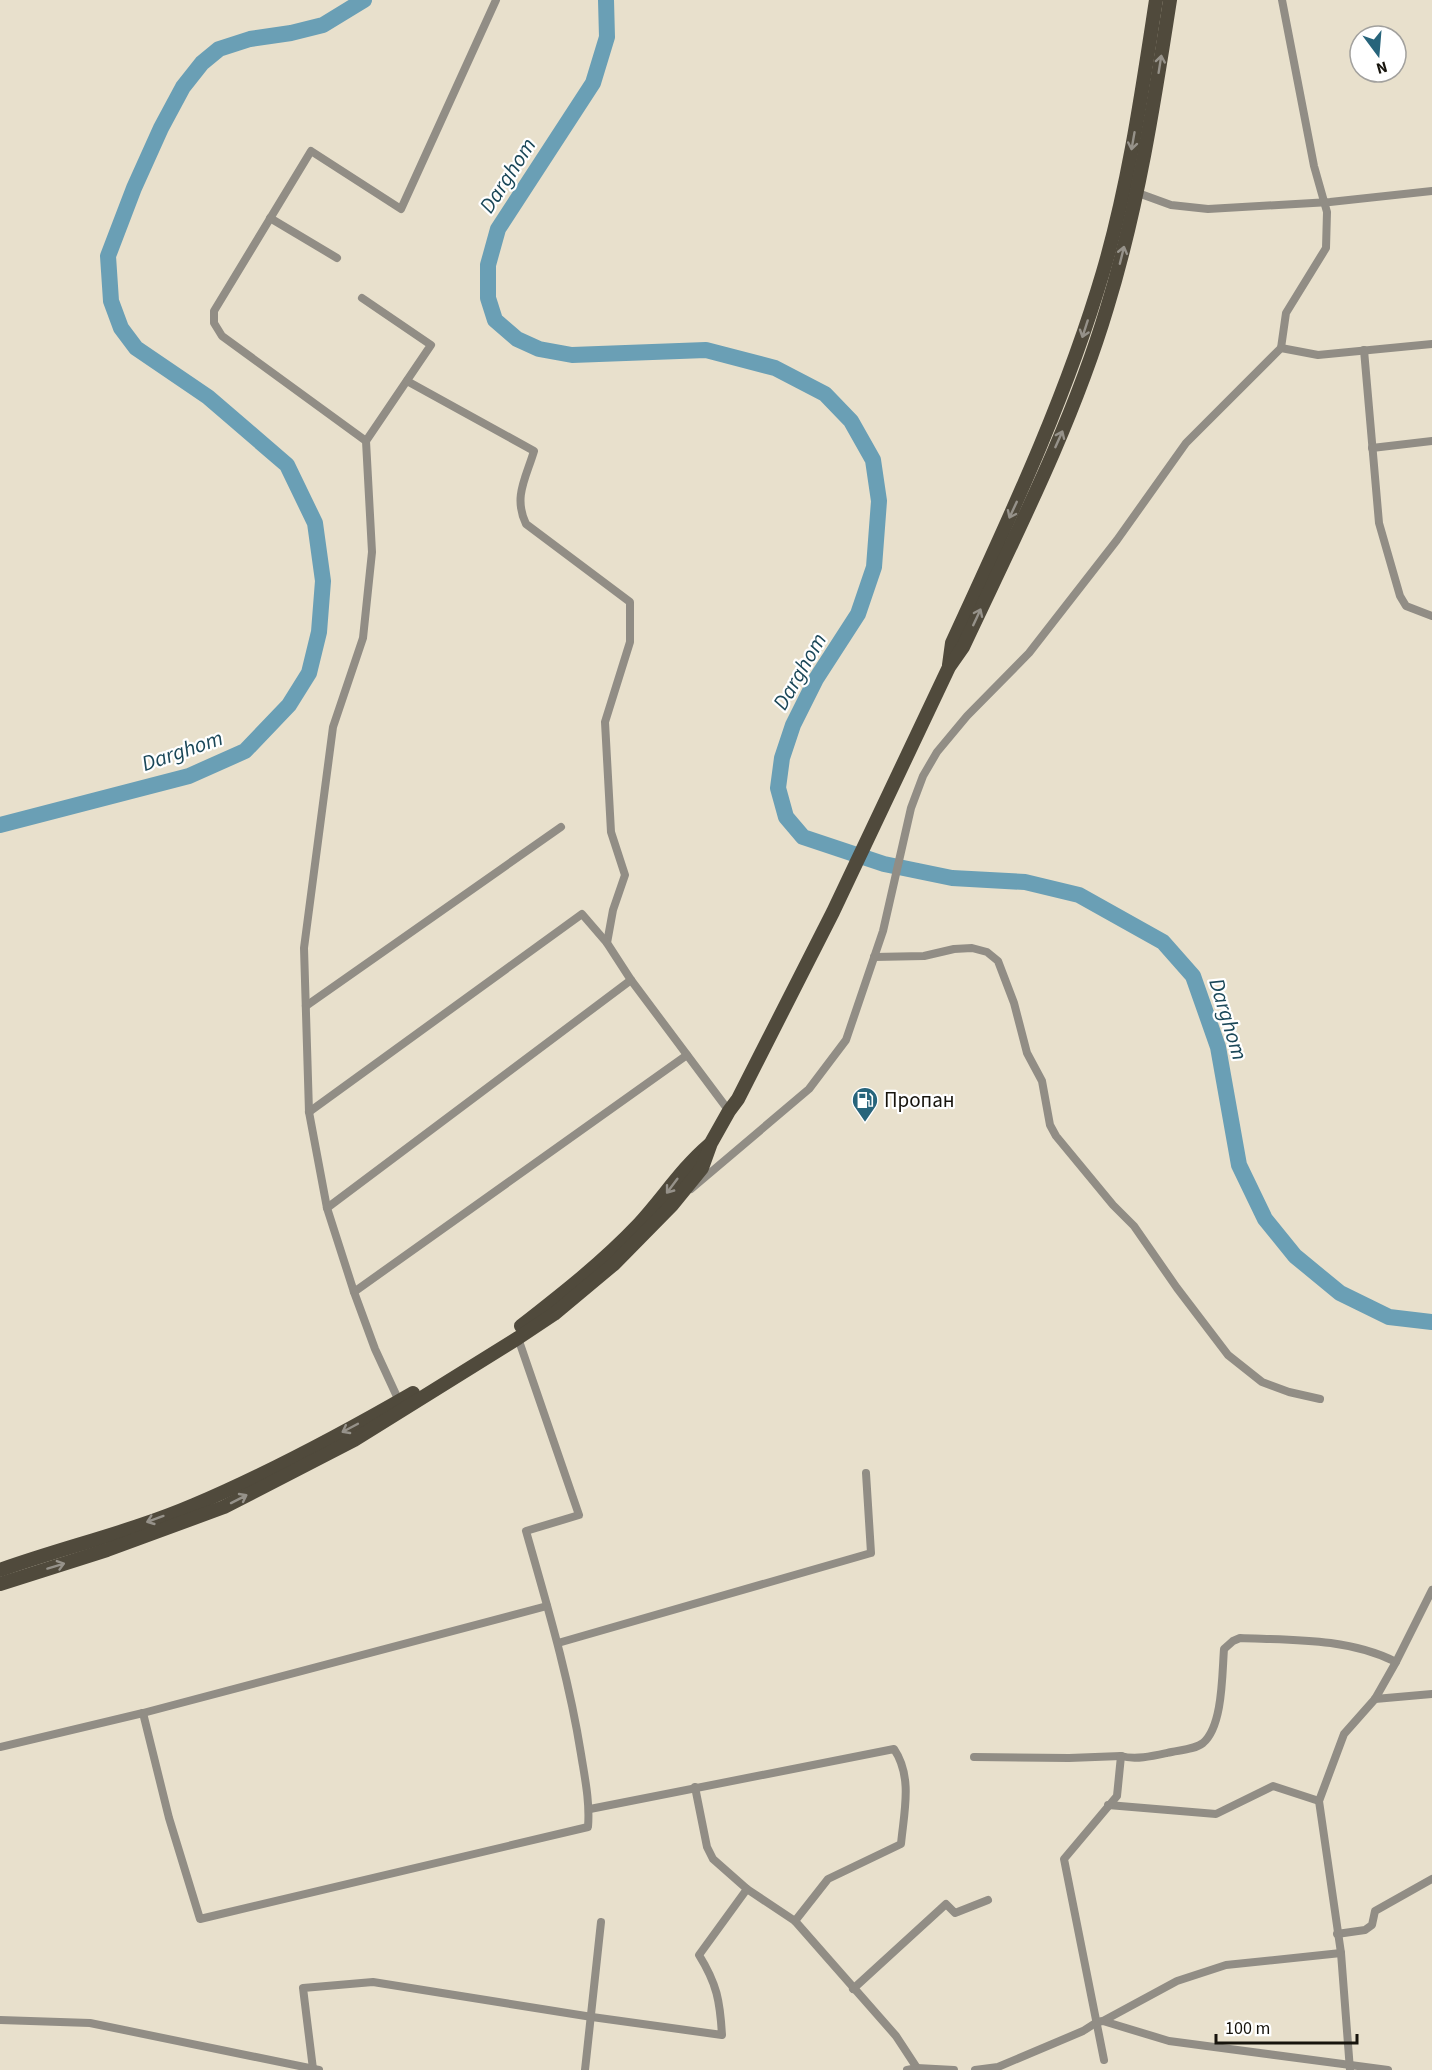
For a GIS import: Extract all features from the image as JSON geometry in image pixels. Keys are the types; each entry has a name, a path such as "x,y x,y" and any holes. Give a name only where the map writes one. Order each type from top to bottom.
{"main road":[{"path":"949,667 952,642 1023,490 1077,352 1103,271 1127,175 1156,0"},
{"path":"0,1570 195,1511 224,1507 354,1440 554,1314 614,1264 672,1205 702,1168 711,1143 738,1099 833,912 949,667 963,647 1071,411 1107,310 1137,193 1153,111 1170,0"},
{"path":"0,1584 107,1550 195,1511 399,1401 510,1334 558,1297 629,1234 663,1198 693,1159 711,1143"}],"street":[{"path":"366,441 222,336 214,324 214,311 311,152 401,209 496,0"},
{"path":"672,1205 809,1089 846,1040 883,931 911,808 923,776 937,752 1029,653 1117,540 1186,443 1281,348 1286,313 1326,248 1327,212 1322,201 1314,166 1282,0"},
{"path":"1137,193 1171,205 1208,209 1330,202 1432,191"},
{"path":"270,218 337,258"},
{"path":"362,298 431,345 366,441 372,552 363,638 333,727 304,948 309,1112 327,1208 375,1349 399,1401"},
{"path":"1281,348 1318,355 1432,344"},
{"path":"1364,350 1378,523 1400,596 1406,606 1432,616"},
{"path":"407,381 534,451 519,501 520,513 526,524 630,602 630,642 605,722 611,832 625,874 613,910 607,943"},
{"path":"1372,448 1432,441"},
{"path":"306,1006 561,827"},
{"path":"309,1112 582,914 607,943 631,981 729,1111"},
{"path":"874,957 924,956 954,949 972,948 987,952 998,961 1014,1003 1027,1053 1042,1081 1050,1125 1056,1136 1113,1205 1134,1226 1228,1355 1262,1382 1289,1392 1320,1399"},
{"path":"327,1208 631,981"},
{"path":"354,1292 687,1055"},
{"path":"143,1713 169,1818 200,1919 588,1827 590,1809 576,1721 558,1643 526,1532 579,1515 518,1338"},
{"path":"558,1643 871,1553 866,1473"},
{"path":"1351,2068 1341,1953 1319,1802 1344,1734 1375,1699 1432,1590"},
{"path":"0,1747 143,1713 547,1606"},
{"path":"974,1757 1121,1756 1128,1758 1158,1755 1203,1743 1215,1727 1224,1649 1240,1638 1321,1641 1381,1654 1396,1662"},
{"path":"1375,1699 1432,1694"},
{"path":"590,1809 894,1749 900,1758 907,1789 901,1844 828,1879 795,1921"},
{"path":"1104,2060 1100,2022 1064,1859 1117,1796 1121,1756"},
{"path":"1108,1805 1216,1814 1273,1786 1319,1802"},
{"path":"695,1787 707,1847 713,1859 747,1889 795,1921 897,2036 917,2068"},
{"path":"1337,1934 1365,1930 1372,1925 1375,1911 1432,1879"},
{"path":"0,2020 90,2023 316,2069 303,1988 373,1982 592,2018 722,2035 718,1996 712,1976 699,1955 747,1889"},
{"path":"853,1989 946,1904 955,1913 988,1900"},
{"path":"585,2070 601,1922"},
{"path":"975,2070 998,2067 1083,2031 1177,1981 1226,1965 1341,1953"},
{"path":"1100,2022 1168,2041 1351,2068 1388,2070"},
{"path":"907,2070 917,2068 954,2070"}],"waterway":[{"name":"Darghоm","path":"0,825 189,776 245,751 289,705 309,673 319,632 323,581 315,523 287,465 208,397 136,348 121,328 111,301 108,256 134,188 161,128 183,87 202,63 219,49 250,39 291,33 323,25 364,0"},
{"name":"Darghоm","path":"606,0 607,37 593,83 498,229 488,265 488,298 495,320 517,339 539,349 572,355 706,350 775,368 825,394 851,421 873,460 879,501 874,567 858,614 816,679 793,725 782,758 778,788 786,817 803,837 884,864 952,878 1025,882 1079,895 1163,942 1193,976 1218,1047 1239,1165 1265,1219 1295,1256 1340,1293 1389,1317 1432,1322"}],"place":[{"name":"Пропан","path":"865,1123"}]}
